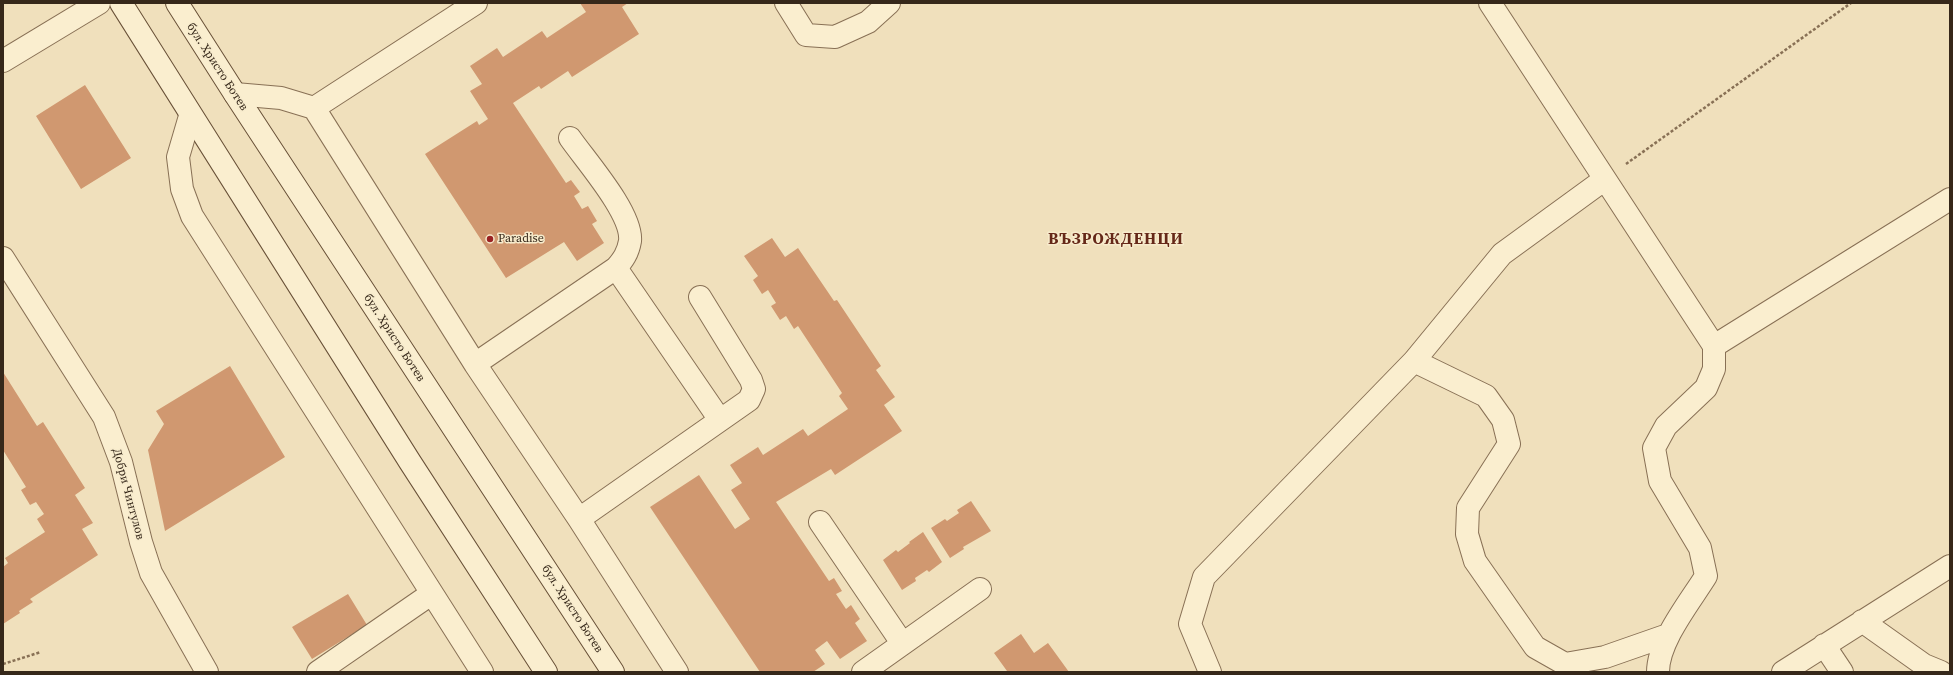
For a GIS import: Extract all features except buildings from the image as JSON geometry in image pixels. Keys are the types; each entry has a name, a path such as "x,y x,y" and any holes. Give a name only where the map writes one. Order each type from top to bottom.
{"street":[{"path":"3,61 99,3"},
{"path":"121,3 190,116 410,462 546,672"},
{"name":"бул. Христо Ботев","path":"177,3 613,672"},
{"path":"314,108 476,3"},
{"path":"786,3 806,35 835,37 868,22 889,3"},
{"path":"1490,3 1714,346 1714,369 1706,388 1666,426 1654,448 1660,481 1700,548 1706,576 1668,635 1658,663 1658,672"},
{"path":"235,94 281,98 314,108 475,364 579,519 677,672"},
{"path":"190,116 178,157 182,189 192,216 482,672"},
{"path":"475,364 616,268 626,255 630,240 628,226 622,211 570,138"},
{"path":"1210,672 1190,624 1204,577 1414,361 1502,254 1605,180"},
{"path":"1714,346 1950,199"},
{"name":"Добри Чинтулов","path":"3,258 104,417 121,462 141,542 151,573 207,672"},
{"path":"616,268 720,420"},
{"path":"579,519 749,400 754,389 752,380 700,297"},
{"path":"1414,361 1486,396 1503,420 1510,444 1468,508 1467,534 1475,561 1536,647 1565,664 1605,657 1668,635"},
{"path":"820,522 902,643"},
{"path":"1783,672 1950,566"},
{"path":"864,672 902,643 980,588"},
{"path":"318,672 431,594"},
{"path":"1862,621 1924,664 1941,672"},
{"path":"1824,646 1842,672"}],"path":[{"path":"1605,180 1851,3"},
{"path":"3,664 41,652"}],"place":[{"name":"Paradise","path":"490,239"}],"district":[{"name":"ВЪЗРОЖДЕНЦИ","path":"1116,240"}]}
